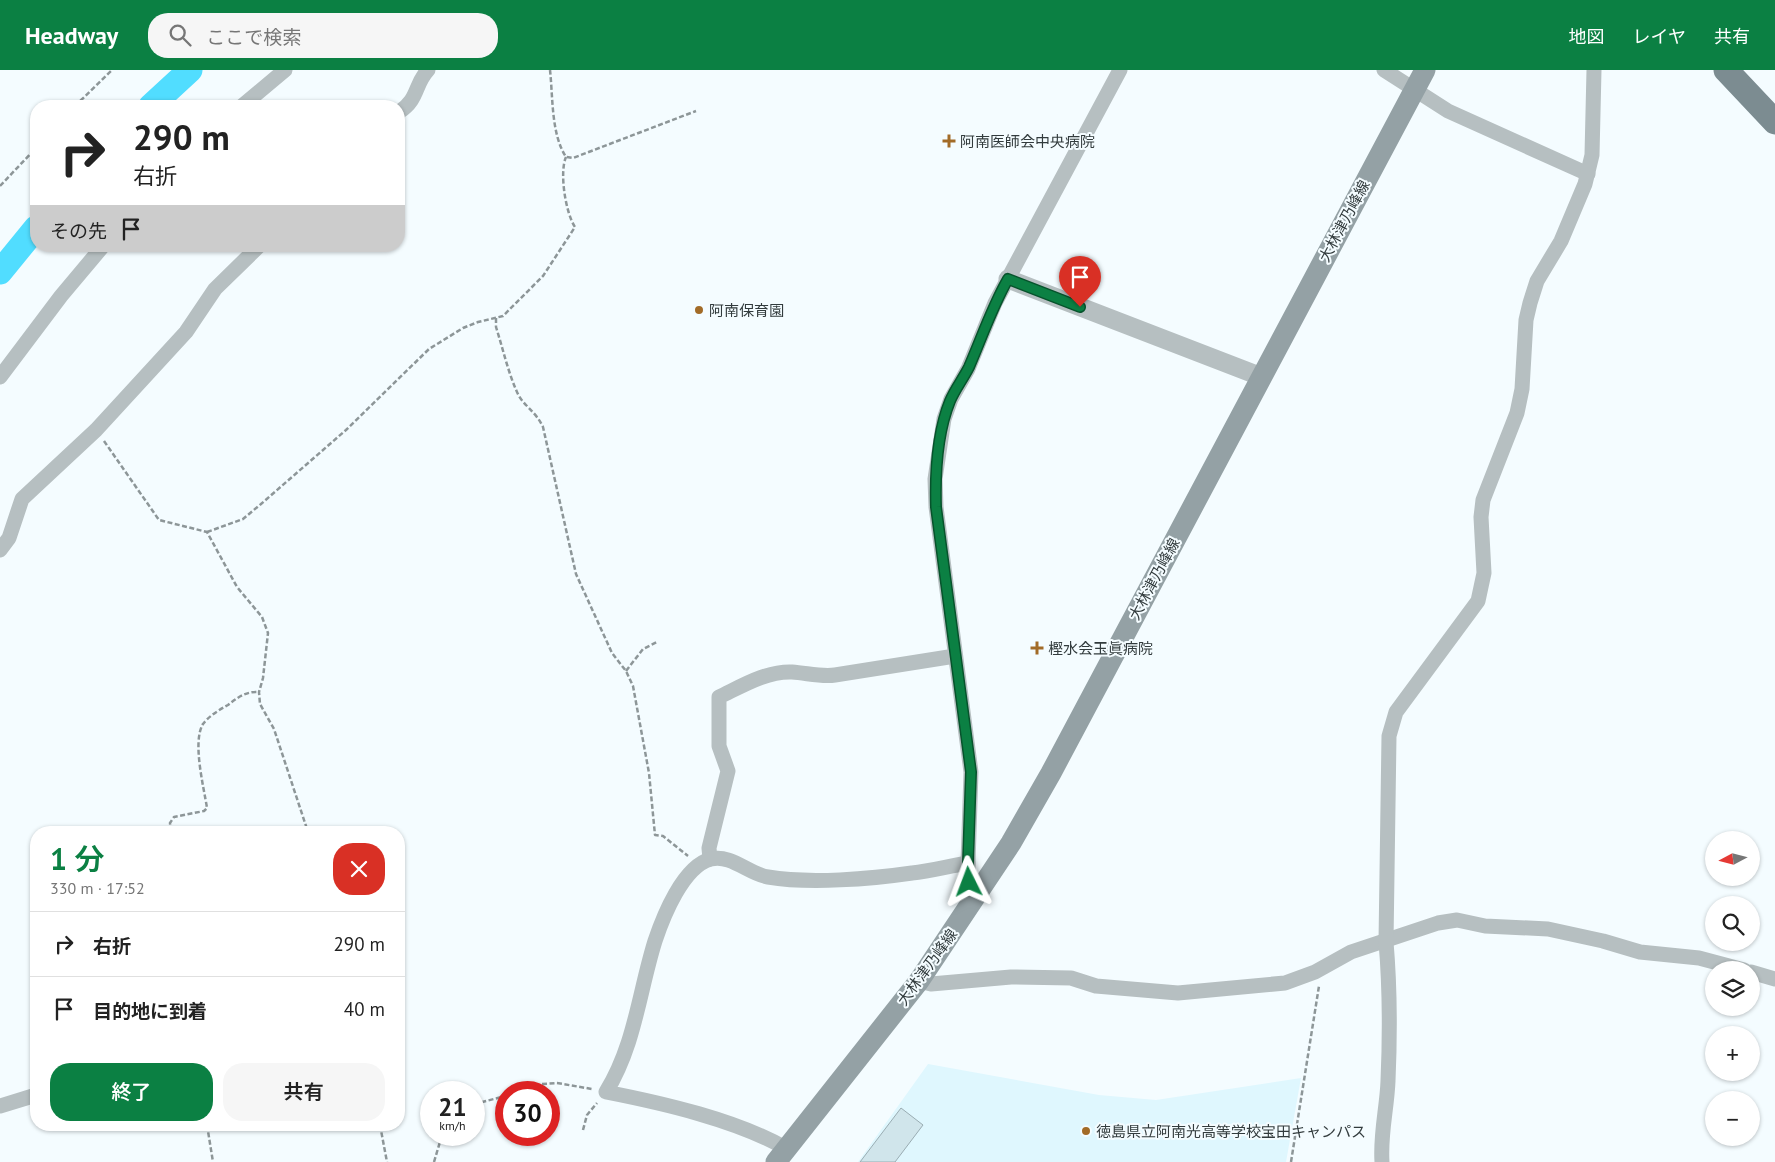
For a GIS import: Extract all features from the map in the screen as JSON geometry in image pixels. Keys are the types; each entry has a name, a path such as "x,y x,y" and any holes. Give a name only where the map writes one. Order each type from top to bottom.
{"main road":[{"name":"大林津乃峰線","path":"782,1156 919,981 1011,844 1051,773 1425,70"},
{"path":"1726,70 1775,122"}],"street":[{"path":"249,100 285,70"},
{"path":"405,108 410,104 428,70"},
{"path":"976,897 969,882 968,863 971,772 936,507 935,479 944,419 951,399 968,369 995,303 1120,70"},
{"path":"1384,70 1448,111 1588,174"},
{"path":"1382,1162 1383,1120 1388,1082 1388,972 1386,942 1389,736 1396,712 1478,601 1485,558 1481,517 1483,500 1517,413 1522,389 1526,320 1537,281 1574,213 1588,174 1592,155 1594,70"},
{"path":"0,377 98,252"},
{"path":"0,550 9,538 22,499 96,430 186,332 215,289 253,252"},
{"path":"1008,279 1262,377"},
{"path":"710,859 709,848 728,771 719,746 719,697 758,678 772,674 791,672 824,676 835,675 955,656"},
{"path":"782,1156 765,1136 661,1103 606,1092 630,1041 655,941 682,881 697,866 710,859 740,865 768,877 819,879 913,873 968,863"},
{"path":"919,981 931,984 1011,977 1071,978 1096,986 1178,993 1285,983 1315,972 1351,952 1386,942 1438,923 1457,920 1485,926 1548,929 1603,941 1640,952 1699,958 1710,961"},
{"path":"1760,975 1775,979"},
{"path":"0,1106 30,1097"}],"path":[{"path":"82,100 112,70"},
{"path":"550,70 555,121 561,150 566,157 573,158 696,111"},
{"path":"0,186 30,154"},
{"path":"96,430 159,520 207,532 243,519 346,430 429,349 463,328 503,316 543,276 575,227 569,218 566,201 564,163 566,157"},
{"path":"496,318 496,327 517,392 523,402 538,416 543,427 576,574 612,653 626,671 633,686 641,722 656,835 663,836 676,845 697,866"},
{"path":"207,532 237,587 262,617 268,633 263,678 259,692 260,704 274,729 306,826"},
{"path":"626,671 643,649 656,642"},
{"path":"170,826 170,823 174,818 204,811 208,808 200,768 199,732 203,724 208,718 242,694 259,692"},
{"path":"1291,1162 1319,984 1315,972"},
{"path":"560,1084 606,1092 587,1115 583,1130"},
{"path":"208,1131 212,1162"},
{"path":"381,1131 387,1162"},
{"path":"434,1162 439,1146"}],"shaded area":[{"name":"徳島県立阿南光高等学校宝田キャンパス","path":"928,1064 1099,1095 1156,1100 1301,1078 1286,1162 858,1162"}],"building":[{"path":"901,1108 923,1125 895,1162 860,1162"}],"waterway":[{"path":"158,100 190,70"},
{"path":"0,272 30,235"}],"place":[{"name":"阿南医師会中央病院","path":"949,141"},
{"name":"阿南保育園","path":"699,310"},
{"name":"樫水会玉眞病院","path":"1037,648"},
{"name":"徳島県立阿南光高等学校宝田キャンパス","path":"1086,1131"}],"route":[{"path":"969,882 971,772 936,507 935,479 944,419 951,399 968,369 995,303 1008,279 1080,307"}]}
